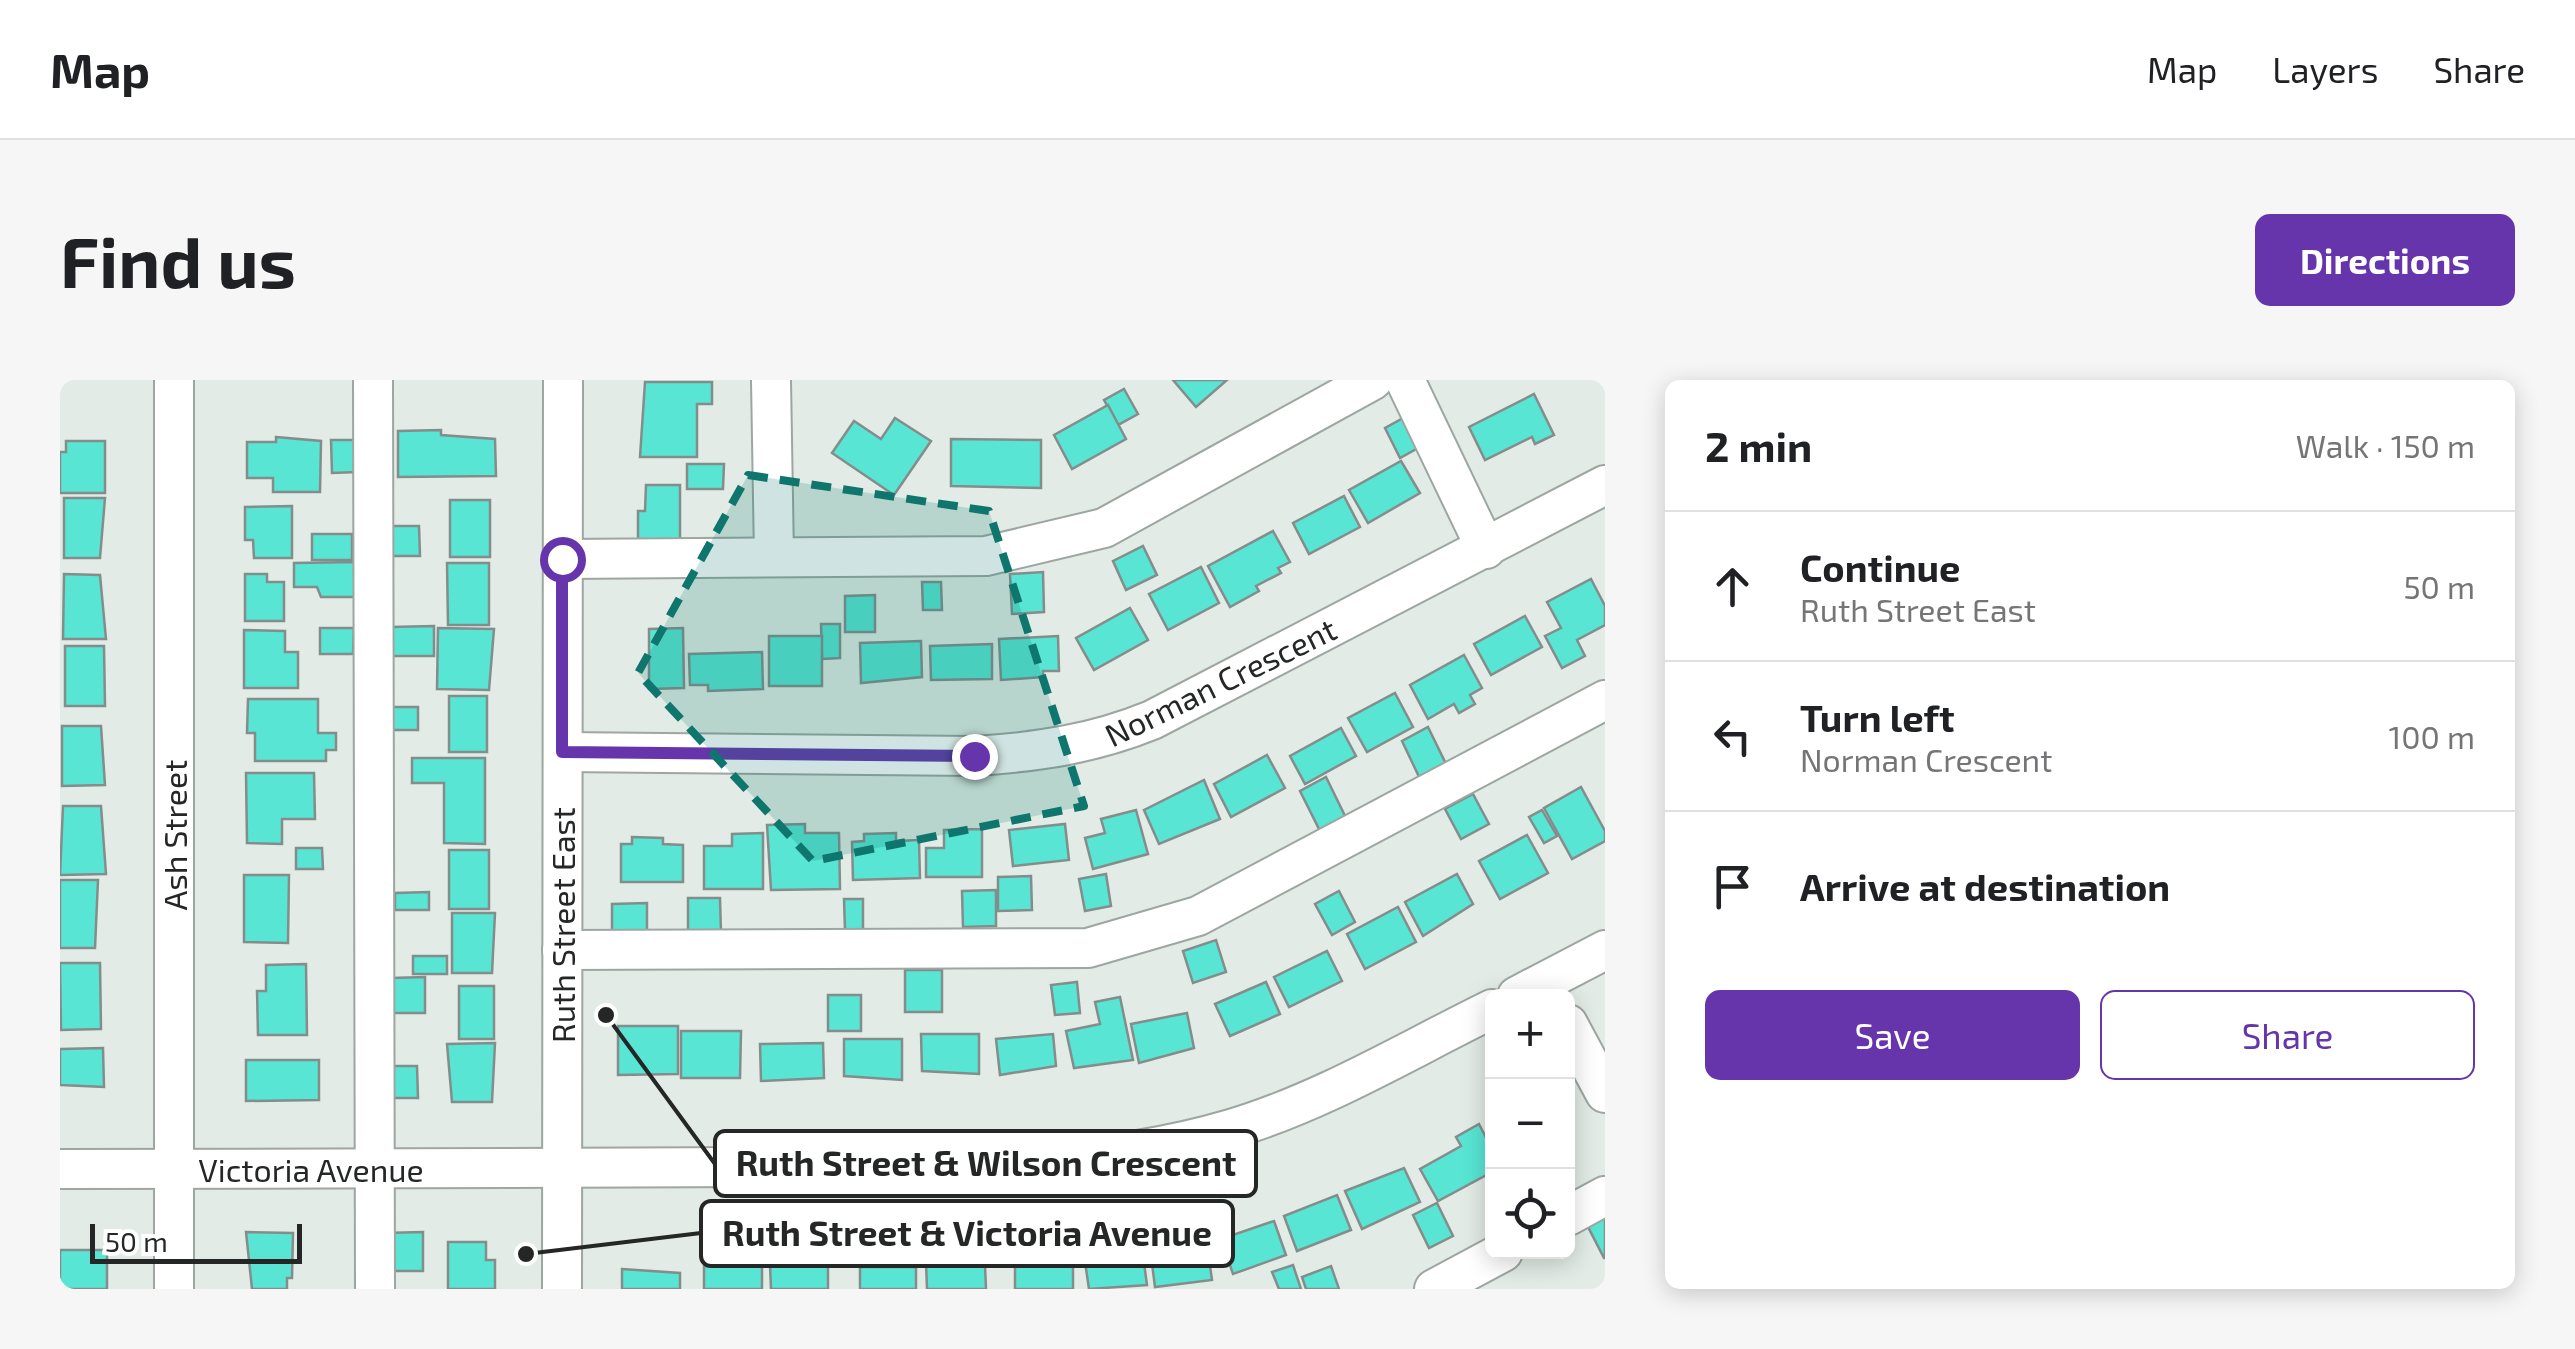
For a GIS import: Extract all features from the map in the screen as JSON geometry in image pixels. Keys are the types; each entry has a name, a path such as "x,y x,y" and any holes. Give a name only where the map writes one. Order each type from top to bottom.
{"street":[{"name":"Ash Street","path":"174,380 174,1289"},
{"path":"373,380 374,1289"},
{"name":"Ruth Street East","path":"562,380 562,1289"},
{"path":"771,380 774,557"},
{"path":"562,559 986,556 1104,528 1374,380"},
{"path":"1404,380 1486,549"},
{"name":"Norman Crescent","path":"562,752 974,756 1042,752 1100,741 1152,720 1605,485"},
{"path":"562,950 1088,948 1198,916 1605,700"},
{"path":"1543,989 1605,950"},
{"name":"Victoria Avenue","path":"60,1168 965,1165 1143,1150 1233,1128 1303,1100 1485,1012"},
{"path":"1575,1037 1605,1093"},
{"path":"1575,1212 1605,1196"},
{"path":"1434,1289 1490,1259"}],"highlighted area":[{"path":"748,475 989,511 1084,806 813,861 638,673"}],"building":[{"path":"1173,380 1227,380 1196,407"},
{"path":"645,382 712,382 712,404 697,404 697,457 640,457"},
{"path":"1124,389 1138,414 1118,425 1104,400"},
{"path":"1534,394 1554,435 1535,444 1532,437 1485,460 1469,427"},
{"path":"1108,405 1126,439 1072,469 1054,435"},
{"path":"1405,417 1420,447 1400,458 1385,428"},
{"path":"895,418 931,441 894,495 832,453 854,421 881,439"},
{"path":"441,430 441,435 495,439 496,476 398,477 398,431"},
{"path":"276,437 321,441 320,492 273,492 273,478 247,478 247,442 276,442"},
{"path":"951,439 1041,440 1041,488 951,486"},
{"path":"331,440 357,440 357,472 332,473"},
{"path":"66,441 105,441 105,493 60,493 60,452 66,452"},
{"path":"1401,461 1420,493 1368,523 1349,490"},
{"path":"687,464 724,464 723,489 687,489"},
{"path":"646,485 680,485 680,546 638,546 638,511 645,511"},
{"path":"1344,496 1360,527 1309,554 1293,523"},
{"path":"64,498 105,498 100,558 64,558"},
{"path":"450,500 490,500 490,557 450,557"},
{"path":"292,506 292,558 254,558 253,540 245,540 245,507"},
{"path":"387,526 419,526 420,556 387,556"},
{"path":"1273,531 1290,562 1278,568 1281,573 1256,586 1259,591 1230,607 1208,566"},
{"path":"312,534 352,534 352,560 312,560"},
{"path":"1143,546 1157,575 1126,590 1113,561"},
{"path":"355,562 355,597 321,597 317,587 294,587 294,563"},
{"path":"447,563 489,563 489,625 448,625"},
{"path":"1201,567 1219,603 1168,630 1149,594"},
{"path":"1043,572 1044,612 1012,614 1010,574"},
{"path":"64,574 100,575 106,639 63,639"},
{"path":"245,574 267,574 267,582 284,582 284,621 245,621"},
{"path":"1591,579 1605,606 1605,625 1577,640 1585,656 1562,668 1545,636 1561,628 1547,602"},
{"path":"922,582 941,582 942,610 923,610"},
{"path":"875,595 875,632 845,632 845,596"},
{"path":"1130,608 1148,640 1094,670 1076,638"},
{"path":"1525,616 1542,647 1491,675 1474,644"},
{"path":"821,624 840,624 840,658 822,659"},
{"path":"434,626 434,656 390,656 390,627"},
{"path":"320,628 354,628 353,654 320,654"},
{"path":"438,628 494,629 489,690 437,689"},
{"path":"683,628 684,688 649,689 649,629"},
{"path":"244,630 285,631 285,652 298,652 298,688 244,688"},
{"path":"769,636 822,636 822,686 769,686"},
{"path":"1058,636 1059,671 1043,671 1043,677 1001,680 999,639"},
{"path":"921,641 922,677 861,683 860,643"},
{"path":"992,644 992,679 931,680 930,646"},
{"path":"65,646 104,646 105,706 65,706"},
{"path":"762,652 763,689 708,691 708,685 690,685 689,654"},
{"path":"1464,655 1482,688 1470,695 1475,704 1459,713 1454,704 1428,719 1410,685"},
{"path":"1395,693 1413,727 1367,752 1348,718"},
{"path":"449,696 487,696 487,752 449,752"},
{"path":"248,699 318,699 318,733 336,733 336,750 326,750 326,761 255,761 255,733 247,733"},
{"path":"388,707 418,707 418,730 388,730"},
{"path":"62,726 101,726 105,785 62,786"},
{"path":"1428,727 1449,770 1422,783 1402,741"},
{"path":"1341,728 1356,756 1305,784 1290,756"},
{"path":"1267,755 1285,788 1231,817 1214,784"},
{"path":"412,758 485,758 485,844 444,843 444,783 412,783"},
{"path":"246,773 314,773 315,819 282,819 282,844 247,843"},
{"path":"1326,777 1347,820 1321,833 1300,791"},
{"path":"1204,780 1220,819 1159,844 1144,810"},
{"path":"1581,787 1605,831 1605,841 1572,859 1544,808"},
{"path":"1473,794 1489,824 1461,839 1445,809"},
{"path":"63,806 101,806 106,874 60,875"},
{"path":"1136,810 1148,854 1093,869 1085,838 1105,833 1101,819"},
{"path":"1542,810 1557,836 1544,843 1529,817"},
{"path":"805,824 805,833 839,833 840,889 771,890 767,825"},
{"path":"1065,824 1069,860 1013,866 1009,830"},
{"path":"982,829 982,877 926,877 926,848 944,848 944,830"},
{"path":"763,833 763,889 704,889 704,846 732,846 732,834"},
{"path":"896,833 896,841 919,840 920,878 853,880 852,842 864,841 864,834"},
{"path":"1527,835 1548,873 1500,899 1479,861"},
{"path":"632,837 663,838 663,844 683,845 683,882 621,882 621,844 632,844"},
{"path":"296,848 322,848 323,869 296,869"},
{"path":"449,850 489,850 489,909 449,909"},
{"path":"1106,874 1111,906 1085,911 1079,879"},
{"path":"1457,874 1473,904 1423,936 1405,902"},
{"path":"244,875 289,875 288,943 244,942"},
{"path":"1031,876 1032,910 998,911 998,877"},
{"path":"60,880 98,880 95,948 60,948"},
{"path":"996,890 996,926 963,927 962,891"},
{"path":"1339,891 1355,922 1332,935 1315,904"},
{"path":"429,892 429,910 395,910 395,893"},
{"path":"688,898 720,898 721,933 688,933"},
{"path":"844,899 863,899 863,931 845,931"},
{"path":"647,903 647,938 612,939 612,904"},
{"path":"1398,907 1416,942 1365,969 1347,934"},
{"path":"452,913 495,913 492,973 452,973"},
{"path":"1216,940 1226,972 1193,983 1183,951"},
{"path":"1327,951 1342,981 1289,1007 1274,977"},
{"path":"413,956 447,956 447,974 413,974"},
{"path":"60,963 100,963 101,1029 61,1030"},
{"path":"306,964 307,1035 258,1035 257,991 266,991 266,965"},
{"path":"905,970 942,970 942,1012 905,1012"},
{"path":"425,977 425,1013 392,1013 391,978"},
{"path":"1077,982 1080,1013 1055,1015 1051,985"},
{"path":"1266,982 1280,1014 1230,1036 1215,1004"},
{"path":"459,986 494,986 494,1039 459,1039"},
{"path":"828,995 861,995 861,1031 828,1031"},
{"path":"1120,997 1133,1060 1074,1068 1066,1031 1100,1024 1095,1002"},
{"path":"1187,1013 1194,1048 1139,1063 1131,1024"},
{"path":"618,1026 678,1026 678,1074 618,1075"},
{"path":"681,1031 741,1031 740,1078 681,1078"},
{"path":"921,1034 979,1034 979,1074 922,1071"},
{"path":"1053,1034 1056,1066 1000,1075 996,1039"},
{"path":"844,1039 902,1039 902,1080 844,1076"},
{"path":"495,1043 492,1102 452,1102 447,1044"},
{"path":"823,1043 824,1078 761,1081 760,1044"},
{"path":"103,1048 104,1087 60,1085 60,1049"},
{"path":"246,1060 319,1060 319,1100 246,1101"},
{"path":"383,1066 417,1066 418,1098 384,1098"},
{"path":"1479,1124 1485,1136 1485,1176 1438,1201 1420,1169 1461,1146 1456,1137"},
{"path":"1404,1168 1420,1202 1362,1229 1345,1191"},
{"path":"1337,1195 1351,1230 1297,1251 1284,1216"},
{"path":"1437,1203 1453,1236 1429,1248 1413,1215"},
{"path":"1605,1213 1605,1258 1604,1258 1586,1223"},
{"path":"1274,1221 1286,1255 1233,1274 1221,1239"},
{"path":"246,1232 293,1233 292,1278 287,1278 287,1289 252,1289"},
{"path":"423,1232 423,1271 383,1271 383,1233"},
{"path":"448,1242 486,1242 486,1260 495,1260 495,1289 448,1289"},
{"path":"1207,1244 1212,1280 1155,1287 1150,1248"},
{"path":"1142,1248 1147,1285 1089,1289 1084,1255"},
{"path":"60,1250 107,1250 107,1289 60,1289"},
{"path":"965,1261 965,1266 985,1265 986,1289 927,1289 926,1262"},
{"path":"770,1264 828,1264 828,1289 771,1289"},
{"path":"1073,1264 1073,1289 1015,1289 1015,1265"},
{"path":"1293,1265 1301,1289 1279,1289 1272,1272"},
{"path":"704,1266 762,1266 762,1289 704,1289"},
{"path":"1331,1266 1339,1289 1306,1289 1302,1277"},
{"path":"860,1267 916,1267 916,1289 860,1289"},
{"path":"622,1269 680,1273 680,1289 622,1289"}],"place":[{"name":"Ruth Street & Wilson Crescent","path":"606,1015"},
{"name":"Ruth Street & Victoria Avenue","path":"526,1254"}],"route":[{"path":"562,559 562,752 974,756"}]}
